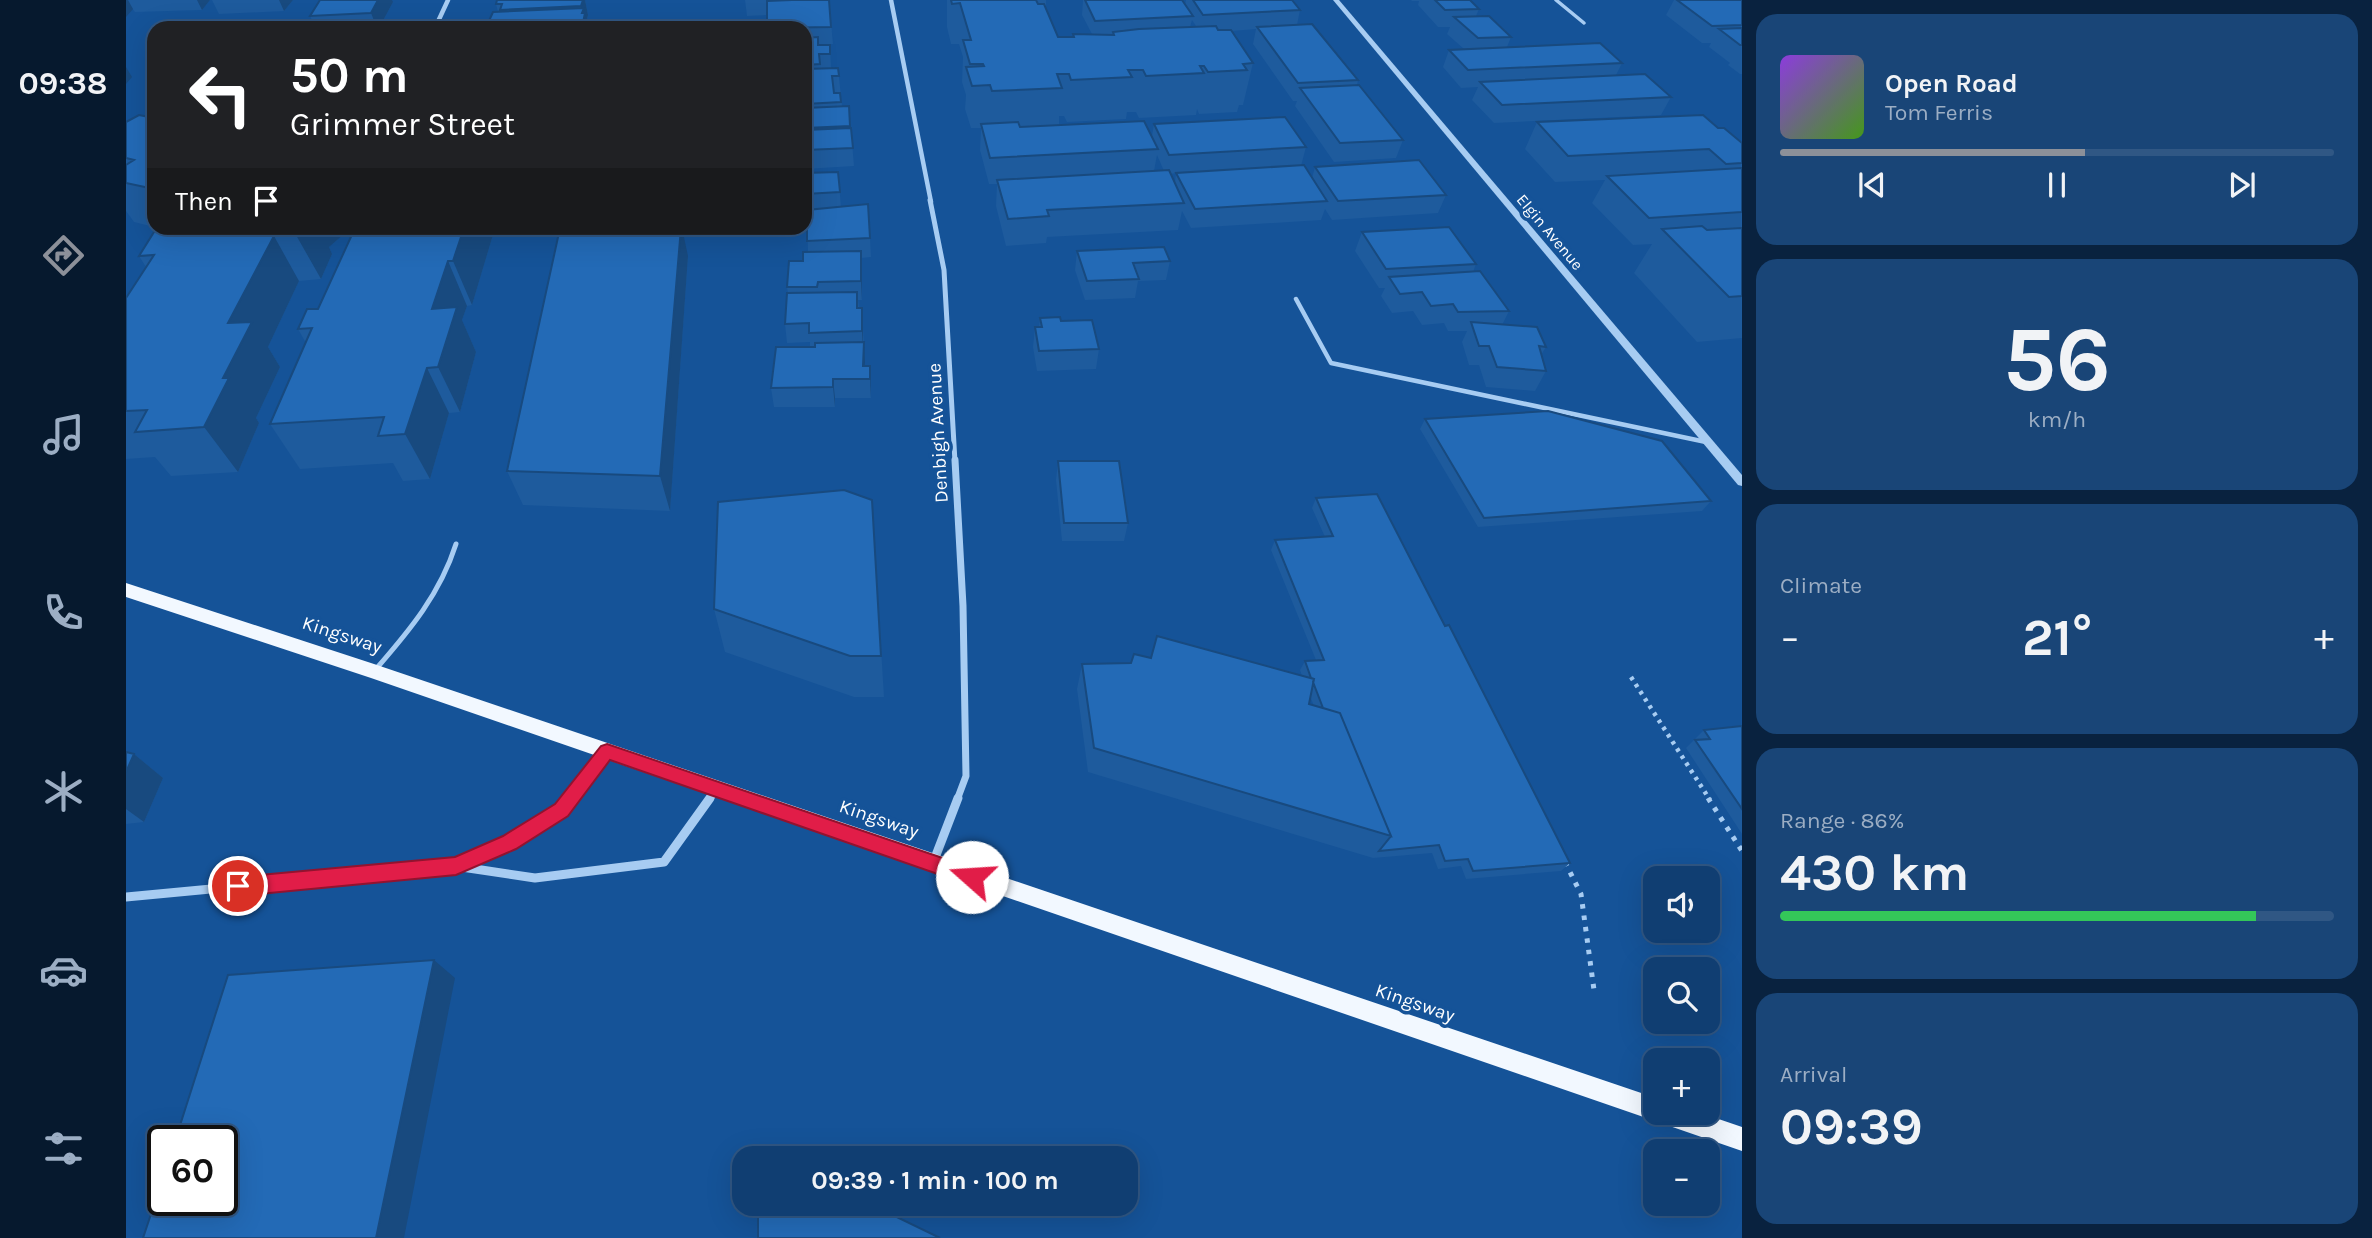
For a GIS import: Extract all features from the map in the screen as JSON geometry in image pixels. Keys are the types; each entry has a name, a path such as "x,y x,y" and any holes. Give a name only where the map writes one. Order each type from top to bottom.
{"main road":[{"name":"Kingsway","path":"126,590 374,671 1643,1106"},
{"path":"1701,1125 1742,1139"}],"street":[{"path":"438,21 448,0"},
{"name":"Denbigh Avenue","path":"891,0 944,270 963,606 966,776 933,864"},
{"name":"Elgin Avenue","path":"1336,0 1742,482"},
{"path":"456,866 510,842 562,810 607,751"},
{"path":"126,897 456,866 535,878 664,862 717,789"}],"lane":[{"path":"1556,0 1584,23"},
{"path":"1296,299 1331,363 1709,442"},
{"path":"374,671 425,613 449,572 456,544"}],"path":[{"path":"1631,677 1742,851"},
{"path":"1562,858 1581,894 1594,990"}],"building":[{"path":"320,0 378,0 371,13 310,16"},
{"path":"497,0 583,0 581,6 500,10 502,4 496,4"},
{"path":"829,0 831,27 812,27 812,21 767,21 767,1"},
{"path":"951,0 1036,0 1038,4 1044,4 1058,37 1074,37 1073,34 1114,35 1113,32 1139,29 1216,26 1218,30 1231,30 1253,63 1243,64 1247,70 1208,72 1204,66 1200,66 1204,73 1146,76 1143,70 1128,70 1132,77 1071,80 1069,74 1057,74 1062,88 992,91 990,85 972,86 966,67 984,66 970,64 963,40 971,40 960,3 952,4"},
{"path":"1085,0 1182,0 1193,16 1095,21"},
{"path":"1193,0 1292,0 1300,10 1203,15"},
{"path":"1435,0 1470,0 1479,9 1445,10"},
{"path":"1677,0 1742,0 1742,25 1712,26"},
{"path":"584,8 582,13 585,13 583,21 489,21 493,12"},
{"path":"1489,16 1511,37 1478,38 1454,17"},
{"path":"1312,24 1358,80 1298,83 1257,27"},
{"path":"1742,28 1742,45 1719,29"},
{"path":"812,37 818,37 818,45 830,45 830,54 819,54 820,64 812,65"},
{"path":"1600,43 1622,63 1468,70 1449,50"},
{"path":"838,68 839,76 832,76 834,93 840,93 841,102 812,104 812,69"},
{"path":"1645,74 1671,97 1502,105 1480,82"},
{"path":"1359,85 1403,140 1340,143 1300,88"},
{"path":"849,106 850,126 812,128 812,108"},
{"path":"139,115 147,117 147,188 126,183 126,165 134,160 126,158 126,122"},
{"path":"1703,115 1742,143 1742,163 1726,164 1709,149 1568,156 1537,122"},
{"path":"1285,117 1306,147 1169,155 1154,124"},
{"path":"1144,121 1158,149 990,158 981,124 1018,122 1020,127"},
{"path":"851,128 853,148 812,150 812,130"},
{"path":"1419,160 1446,195 1338,201 1315,167"},
{"path":"1304,165 1327,201 1195,209 1176,173"},
{"path":"1742,168 1742,212 1649,218 1607,176"},
{"path":"1169,170 1184,203 1047,210 1049,216 1008,219 997,180"},
{"path":"838,172 840,192 812,194 812,173"},
{"path":"868,204 870,238 807,241 807,235 812,235 812,210"},
{"path":"1702,226 1707,230 1742,228 1742,296 1729,297 1662,229"},
{"path":"1449,227 1476,264 1386,269 1362,232"},
{"path":"152,235 296,235 274,236 228,323 252,322 223,378 229,378 204,427 135,432 147,410 126,411 126,298 154,255 139,256"},
{"path":"352,235 462,235 453,261 448,261 432,309 457,307 438,367 427,368 405,434 378,436 384,417 270,424 312,328 298,329 307,309 318,309"},
{"path":"558,235 680,235 660,476 507,471"},
{"path":"1164,247 1170,261 1133,263 1139,279 1087,281 1077,251"},
{"path":"861,251 861,281 818,282 817,287 787,287 789,261 803,261 803,252"},
{"path":"1480,271 1509,311 1458,312 1453,304 1431,306 1422,292 1400,294 1389,277"},
{"path":"857,292 857,308 862,308 862,331 809,333 809,323 785,324 787,293"},
{"path":"1060,317 1061,321 1092,320 1099,349 1039,351 1035,327 1042,327 1040,318"},
{"path":"1471,322 1537,327 1546,347 1539,346 1546,371 1497,367 1489,346 1479,346"},
{"path":"864,342 863,366 870,366 870,379 833,379 833,387 771,388 776,347 815,347 815,343"},
{"path":"1548,411 1662,441 1711,501 1484,518 1425,419"},
{"path":"1058,461 1119,461 1128,523 1064,523"},
{"path":"844,490 872,500 881,656 850,656 714,609 718,502"},
{"path":"1377,494 1445,626 1449,625 1570,863 1473,871 1468,859 1445,861 1439,845 1379,851 1391,836 1340,713 1323,708 1314,679 1311,678 1305,661 1324,660 1275,540 1333,536 1316,498"},
{"path":"1157,636 1314,679 1309,704 1340,713 1391,836 1094,748 1082,664 1131,663 1134,654 1151,658"},
{"path":"1742,726 1742,809 1695,740 1710,739 1704,730"},
{"path":"126,752 134,754 126,772"},
{"path":"434,960 376,1238 143,1238 150,1216 238,1216 238,1125 180,1125 228,975"},
{"path":"758,1216 895,1216 940,1238 758,1238"}],"route":[{"path":"238,886 456,866 510,842 562,810 607,751 972,877"}]}
